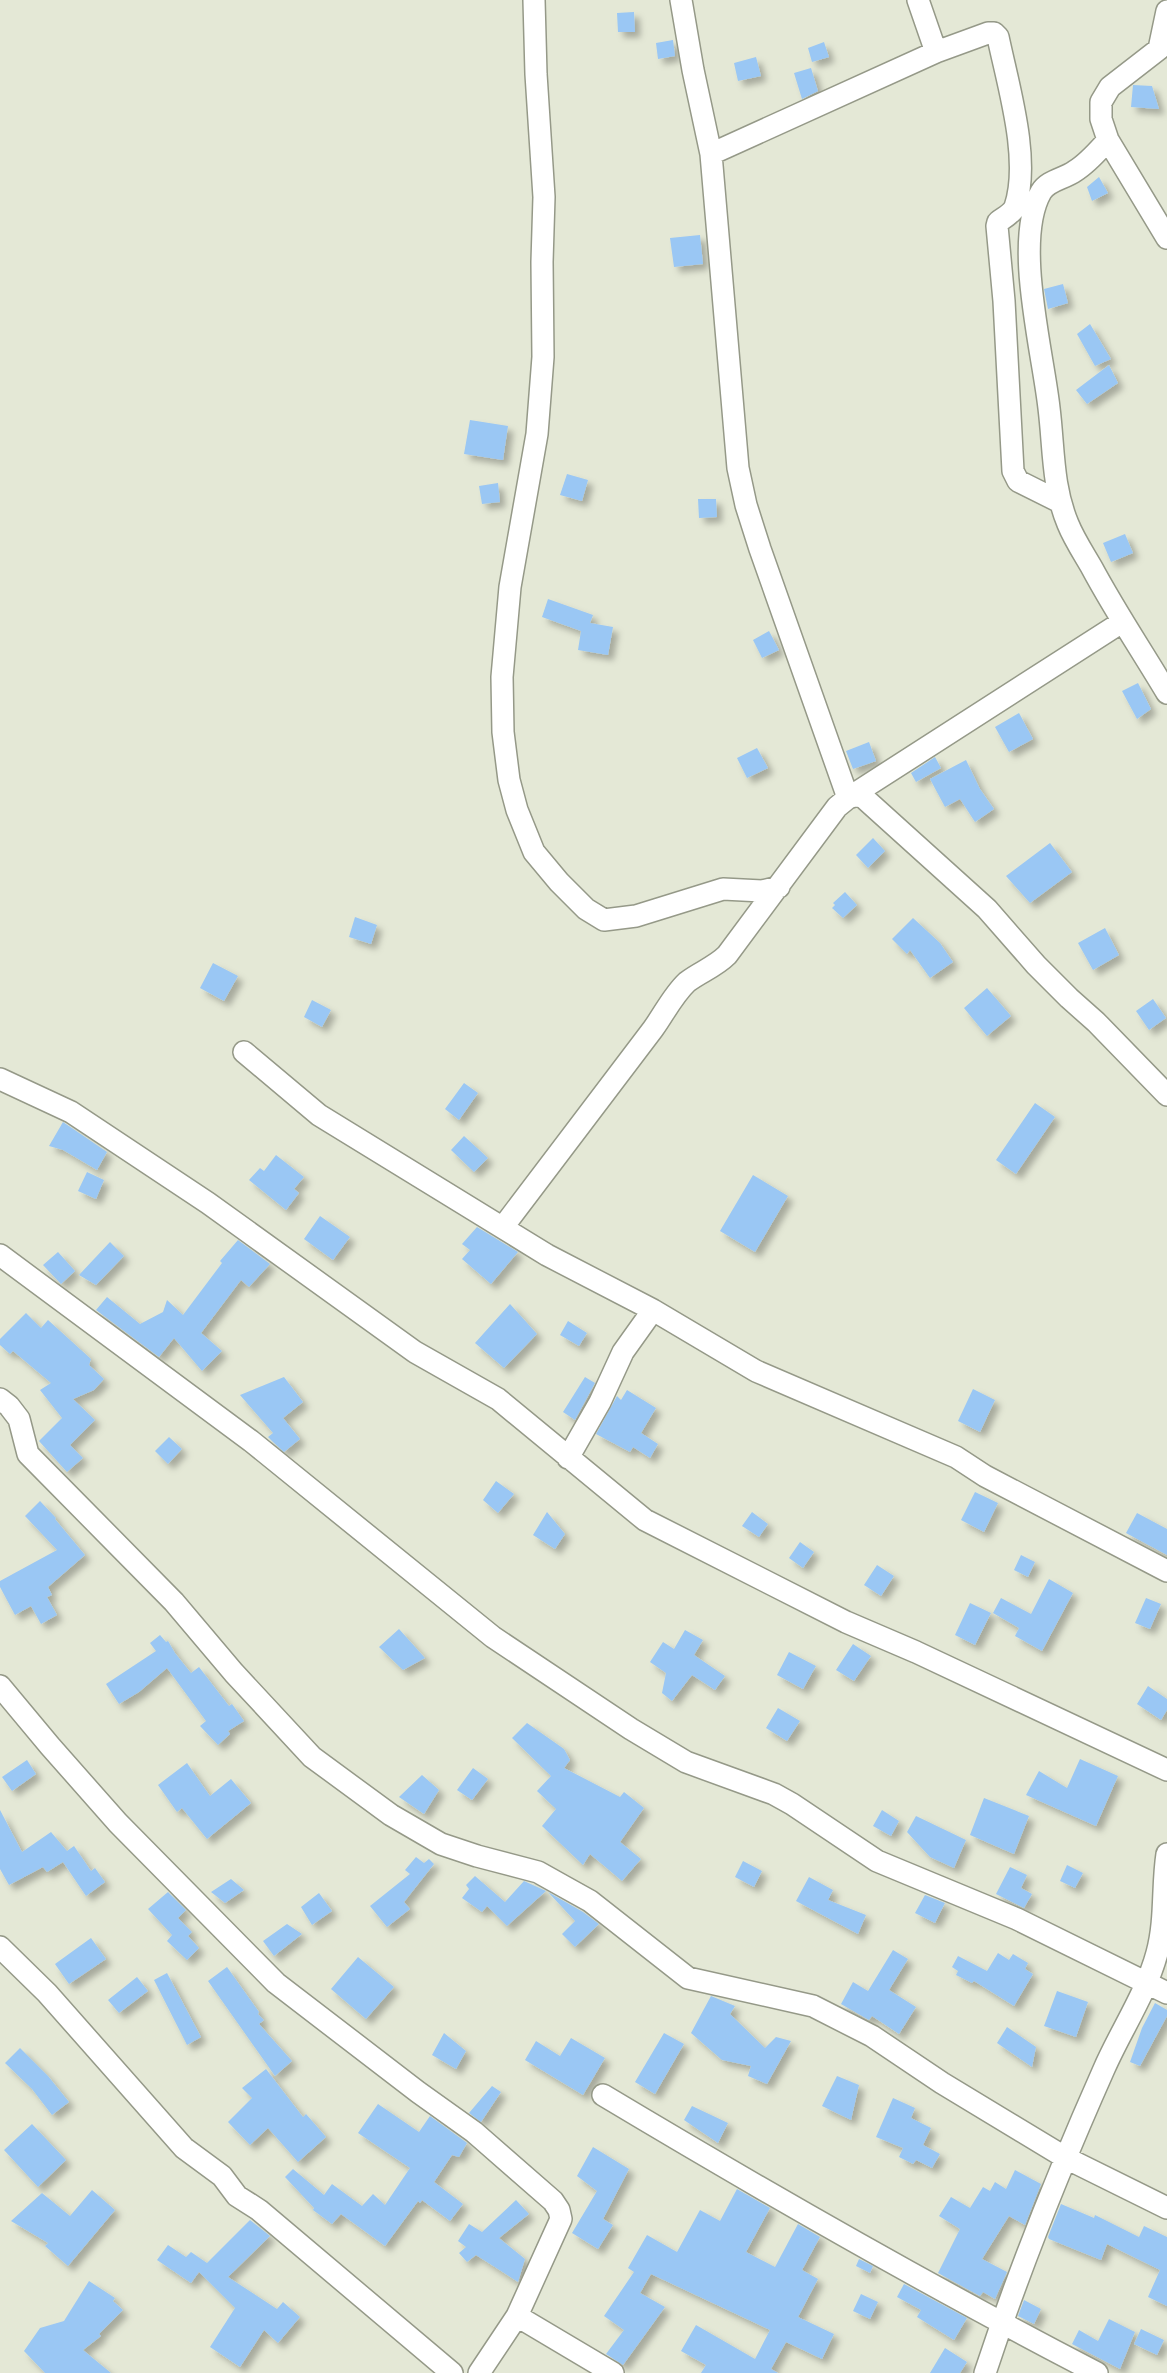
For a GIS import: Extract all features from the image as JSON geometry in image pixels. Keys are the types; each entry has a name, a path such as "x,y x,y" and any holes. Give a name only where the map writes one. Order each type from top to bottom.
{"street":[{"path":"534,0 544,197 543,357 537,434 510,587 502,677 503,732 509,780 517,810 534,852 540,860 586,909 604,920 636,916 723,889 762,891 779,887"},
{"path":"681,0 711,154 738,468 746,505 786,626 848,798"},
{"path":"918,0 936,52"},
{"path":"1167,11 1159,49 1118,80 1104,94 1101,119 1108,140 1167,238"},
{"path":"711,154 936,52 988,33 994,33 998,37 1020,148 1020,180 1014,209 998,222 997,226 1004,301 1013,471 1023,485 1060,502"},
{"path":"1108,140 1084,165 1048,184 1042,190 1034,206 1031,223 1031,290 1046,382 1054,478 1068,526 1122,622 1167,693"},
{"path":"503,1227 658,1023 675,995 687,982 716,966 728,956 837,807 1122,622"},
{"path":"848,798 857,795 864,798 987,909 1036,965 1096,1022 1167,1095"},
{"path":"244,1052 319,1115 547,1255 653,1310 756,1371 956,1457 985,1476 1167,1570"},
{"path":"0,1079 71,1112 208,1203 415,1352 498,1399 645,1520 846,1622 916,1652 1167,1770"},
{"path":"0,1255 251,1441 493,1637 631,1729 686,1761 774,1794 877,1861 1017,1919 1167,1993"},
{"path":"568,1458 600,1402 623,1352 653,1310"},
{"path":"0,1399 19,1419 28,1454 174,1602 234,1673 312,1757 391,1815 441,1844 538,1872 590,1901 688,1978 813,2006 872,2036 942,2083 1066,2158 1167,2208"},
{"path":"0,1686 118,1823 276,1983 474,2132 553,2200 561,2218 517,2316 480,2373"},
{"path":"985,2373 1001,2323 1066,2158 1105,2067 1146,1983 1157,1953 1162,1925 1167,1854"},
{"path":"0,1947 47,1993 184,2148 222,2176 237,2196 259,2210 452,2373"},
{"path":"603,2095 1001,2323 1097,2373"},
{"path":"517,2316 614,2373"}],"building":[{"path":"634,12 635,32 618,32 617,13"},
{"path":"673,40 675,56 658,59 656,43"},
{"path":"824,42 829,57 812,62 808,48"},
{"path":"756,57 761,76 738,81 734,63"},
{"path":"811,68 818,91 802,99 794,73"},
{"path":"1133,85 1152,86 1159,109 1131,107"},
{"path":"1099,177 1108,193 1092,201 1087,187"},
{"path":"700,235 703,264 674,267 670,238"},
{"path":"1063,284 1068,303 1048,309 1044,289"},
{"path":"1090,324 1111,359 1095,366 1077,334"},
{"path":"1109,365 1118,383 1087,404 1076,390"},
{"path":"470,420 508,426 503,460 464,454"},
{"path":"567,474 588,480 582,501 560,495"},
{"path":"498,483 500,502 482,504 479,486"},
{"path":"698,499 716,499 717,517 699,518"},
{"path":"1125,534 1133,553 1111,562 1103,543"},
{"path":"548,599 593,615 590,623 613,627 608,655 578,650 581,631 542,617"},
{"path":"769,631 779,650 762,658 753,640"},
{"path":"1138,683 1151,709 1137,719 1122,691"},
{"path":"1019,713 1033,739 1009,752 995,727"},
{"path":"869,742 876,761 853,769 846,751"},
{"path":"757,748 768,768 747,778 737,758"},
{"path":"935,757 941,768 916,782 911,773"},
{"path":"966,760 980,789 994,809 975,822 960,799 945,807 930,779"},
{"path":"873,838 885,851 868,868 856,855"},
{"path":"1050,843 1072,872 1030,903 1006,876"},
{"path":"845,892 857,905 843,918 832,908 835,905 833,903"},
{"path":"355,917 377,925 371,944 349,937"},
{"path":"913,918 940,943 953,962 930,978 910,950 907,954 892,939"},
{"path":"1105,928 1119,955 1093,970 1078,943"},
{"path":"213,963 238,976 224,1001 200,988"},
{"path":"987,988 1011,1016 987,1036 964,1008"},
{"path":"1153,999 1166,1018 1149,1030 1136,1011"},
{"path":"312,1000 331,1010 322,1027 304,1017"},
{"path":"464,1083 478,1093 459,1120 445,1109"},
{"path":"1035,1103 1055,1117 1016,1174 996,1160"},
{"path":"63,1122 107,1152 97,1170 63,1150 49,1146"},
{"path":"464,1136 488,1158 474,1172 451,1150"},
{"path":"276,1155 304,1177 294,1189 299,1193 286,1210 249,1180 260,1168 264,1171"},
{"path":"87,1172 104,1180 96,1199 78,1191"},
{"path":"753,1175 788,1196 755,1252 720,1231"},
{"path":"320,1216 350,1237 333,1260 304,1239"},
{"path":"477,1227 518,1252 491,1284 462,1259 470,1250 462,1244"},
{"path":"238,1240 270,1264 249,1287 241,1280 201,1333 222,1351 202,1371 174,1338 159,1357 96,1310 107,1297 140,1324 163,1312 167,1300 183,1315 222,1263 220,1261"},
{"path":"110,1242 124,1256 96,1285 79,1275"},
{"path":"58,1252 75,1271 61,1284 43,1265"},
{"path":"510,1304 537,1334 504,1368 475,1343"},
{"path":"26,1313 41,1328 48,1320 91,1359 89,1365 104,1379 94,1390 73,1399 95,1420 70,1445 83,1458 67,1472 39,1441 62,1418 40,1390 51,1383 13,1351 10,1354 0,1345 0,1339"},
{"path":"568,1321 587,1333 579,1346 560,1335"},
{"path":"284,1377 303,1402 283,1418 300,1439 284,1452 268,1437 273,1433 240,1395"},
{"path":"585,1377 595,1383 575,1420 563,1412"},
{"path":"973,1389 995,1400 980,1432 958,1421"},
{"path":"627,1390 656,1408 641,1433 658,1444 650,1458 633,1447 630,1452 596,1434 617,1396 621,1400"},
{"path":"169,1437 182,1449 168,1464 155,1451"},
{"path":"496,1481 514,1494 498,1513 483,1500"},
{"path":"975,1492 998,1503 984,1532 961,1520"},
{"path":"40,1501 85,1555 48,1587 52,1595 47,1597 57,1615 41,1624 31,1606 15,1615 0,1587 0,1581 57,1550 25,1516"},
{"path":"547,1512 565,1534 555,1549 533,1535"},
{"path":"752,1512 768,1524 759,1537 742,1526"},
{"path":"1137,1513 1167,1529 1167,1555 1126,1533"},
{"path":"800,1542 814,1552 803,1568 789,1558"},
{"path":"1021,1555 1035,1562 1028,1577 1014,1570"},
{"path":"877,1565 894,1576 881,1596 864,1585"},
{"path":"1049,1579 1073,1593 1042,1651 1015,1636 1019,1628 993,1613 1001,1598 1031,1614"},
{"path":"1146,1598 1161,1604 1150,1629 1135,1623"},
{"path":"970,1603 991,1613 975,1645 955,1635"},
{"path":"399,1629 425,1658 403,1670 379,1647"},
{"path":"685,1630 703,1640 694,1655 725,1676 715,1690 692,1675 672,1701 662,1693 666,1673 650,1662 663,1642 674,1649"},
{"path":"160,1635 166,1642 168,1641 191,1673 199,1667 229,1706 232,1704 244,1721 228,1731 230,1734 218,1745 200,1726 206,1721 167,1668 139,1692 119,1704 106,1684 156,1651 150,1643"},
{"path":"853,1644 871,1656 854,1681 836,1670"},
{"path":"789,1652 816,1666 803,1689 777,1675"},
{"path":"1148,1686 1167,1699 1167,1710 1161,1720 1137,1704"},
{"path":"778,1708 800,1721 787,1741 766,1728"},
{"path":"527,1723 564,1749 570,1760 564,1768 620,1797 624,1792 644,1808 620,1842 641,1859 622,1881 590,1854 583,1865 542,1826 556,1809 537,1791 551,1776 512,1738"},
{"path":"1080,1759 1118,1776 1096,1826 1026,1795 1039,1771 1067,1788"},
{"path":"27,1760 36,1774 12,1791 2,1777"},
{"path":"187,1763 210,1796 231,1779 251,1803 207,1839 182,1808 177,1812 158,1785"},
{"path":"473,1768 488,1779 472,1800 457,1790"},
{"path":"422,1775 439,1790 424,1814 399,1797"},
{"path":"984,1798 1029,1816 1014,1854 970,1835"},
{"path":"0,1810 22,1852 51,1832 67,1851 74,1846 91,1871 95,1868 105,1882 86,1896 63,1862 47,1872 43,1867 9,1885 0,1869"},
{"path":"882,1810 899,1821 891,1836 873,1826"},
{"path":"916,1816 966,1840 954,1868 930,1857 907,1832"},
{"path":"416,1857 424,1863 429,1859 434,1864 404,1902 410,1909 387,1927 370,1906 410,1874 405,1870"},
{"path":"743,1861 762,1871 754,1887 735,1877"},
{"path":"1067,1865 1083,1873 1075,1888 1060,1881"},
{"path":"1010,1867 1027,1875 1021,1888 1032,1894 1024,1908 996,1894"},
{"path":"475,1876 505,1902 524,1881 546,1891 507,1926 487,1906 482,1912 462,1898 469,1889 466,1885"},
{"path":"809,1877 833,1890 828,1900 866,1915 858,1934 796,1901"},
{"path":"231,1879 244,1890 225,1903 211,1892"},
{"path":"168,1892 186,1910 178,1918 192,1932 188,1936 199,1948 187,1960 167,1941 172,1935 148,1909"},
{"path":"548,1892 599,1924 575,1947 562,1934 575,1921"},
{"path":"319,1893 332,1911 312,1925 301,1907"},
{"path":"925,1895 945,1903 935,1923 915,1913"},
{"path":"287,1924 302,1934 274,1956 263,1941"},
{"path":"91,1938 106,1959 69,1984 55,1964"},
{"path":"893,1950 908,1959 889,1990 916,2007 899,2034 872,2016 869,2020 841,2004 853,1982 868,1991"},
{"path":"998,1953 1009,1960 1013,1954 1028,1963 1025,1969 1033,1974 1014,2006 974,1981 972,1983 956,1975 958,1971 952,1967 958,1956 987,1971"},
{"path":"358,1957 394,1987 366,2019 331,1989"},
{"path":"227,1967 264,2020 259,2024 292,2061 275,2076 208,1981"},
{"path":"167,1973 201,2037 187,2045 154,1980"},
{"path":"137,1977 148,1991 119,2013 108,2000"},
{"path":"1057,1991 1088,2002 1076,2037 1044,2026"},
{"path":"711,1996 735,2006 730,2014 765,2048 776,2037 791,2041 767,2084 748,2076 751,2066 722,2060 691,2033"},
{"path":"1155,2003 1167,2010 1167,2016 1140,2066 1130,2062 1142,2028"},
{"path":"1007,2027 1036,2047 1032,2067 997,2043"},
{"path":"444,2033 466,2051 456,2069 432,2055"},
{"path":"664,2033 684,2044 655,2094 635,2082"},
{"path":"571,2038 605,2058 583,2095 525,2060 536,2041 560,2056"},
{"path":"20,2048 48,2076 69,2102 52,2115 32,2089 5,2063"},
{"path":"266,2069 303,2117 306,2114 326,2137 298,2162 268,2128 250,2145 228,2122 252,2098 242,2088"},
{"path":"837,2076 859,2085 851,2120 822,2106"},
{"path":"492,2086 501,2092 481,2122 469,2113"},
{"path":"893,2098 915,2108 911,2118 931,2128 923,2145 940,2154 932,2168 916,2160 913,2164 899,2157 903,2148 876,2137"},
{"path":"378,2104 419,2132 430,2116 467,2143 459,2157 452,2155 434,2182 463,2204 450,2221 422,2200 420,2203 418,2201 385,2246 341,2214 332,2224 313,2210 314,2208 285,2177 293,2169 324,2195 332,2184 362,2206 373,2194 385,2205 410,2168 358,2133"},
{"path":"692,2106 728,2123 718,2143 684,2120"},
{"path":"32,2124 66,2160 38,2187 4,2150"},
{"path":"593,2147 629,2169 603,2219 613,2225 598,2249 572,2233 597,2191 577,2176"},
{"path":"1015,2170 1041,2184 1025,2225 1009,2216 982,2259 1007,2272 995,2299 983,2292 980,2296 938,2273 960,2229 939,2216 951,2197 970,2208 983,2187 990,2191 995,2182 1006,2189"},
{"path":"737,2189 770,2208 746,2252 775,2267 798,2224 820,2237 802,2270 818,2279 798,2317 834,2334 822,2359 786,2342 771,2369 778,2373 701,2373 706,2365 681,2351 696,2325 755,2359 770,2330 651,2274 640,2293 665,2307 623,2365 606,2354 624,2330 604,2316 634,2272 628,2268 647,2235 677,2252 700,2210 720,2221"},
{"path":"92,2190 115,2210 68,2266 45,2246 48,2243 11,2221 42,2193 70,2216"},
{"path":"516,2200 529,2214 499,2238 525,2259 518,2282 476,2255 467,2262 459,2253 466,2247 458,2241 469,2224 482,2232"},
{"path":"1061,2204 1094,2218 1095,2215 1139,2237 1144,2226 1167,2237 1167,2306 1148,2297 1160,2270 1107,2244 1101,2260 1049,2239"},
{"path":"250,2220 270,2236 228,2277 277,2309 283,2302 300,2317 278,2343 264,2330 240,2367 210,2347 235,2308 199,2272 191,2283 157,2260 168,2245 186,2257 191,2252 207,2263"},
{"path":"859,2259 873,2266 870,2273 856,2266"},
{"path":"89,2281 115,2298 113,2301 123,2310 99,2334 101,2336 83,2350 111,2373 45,2373 24,2351 40,2328 64,2321"},
{"path":"904,2284 967,2318 954,2340 917,2317 921,2310 897,2297"},
{"path":"861,2294 878,2302 870,2319 853,2311"},
{"path":"1024,2300 1041,2309 1034,2324 1018,2316"},
{"path":"1109,2319 1135,2332 1120,2369 1072,2344 1079,2330 1098,2341"},
{"path":"1141,2329 1164,2340 1157,2355 1134,2344"},
{"path":"945,2348 967,2362 960,2373 930,2373"}]}
